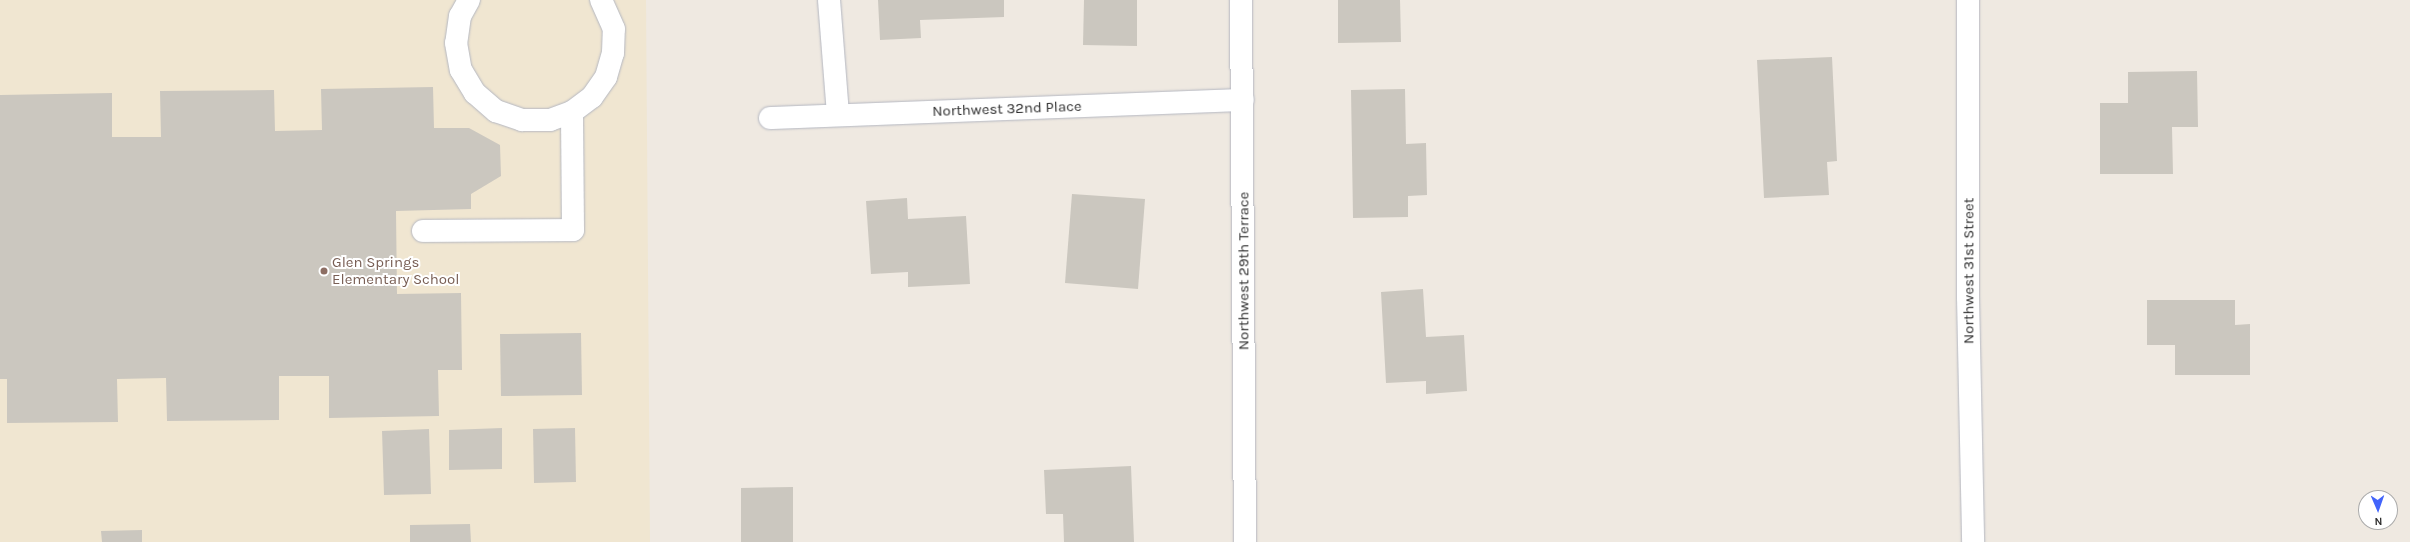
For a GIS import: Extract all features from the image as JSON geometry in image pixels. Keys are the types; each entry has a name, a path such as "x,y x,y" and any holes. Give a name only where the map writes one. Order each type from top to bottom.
{"street":[{"path":"469,0 460,16 456,43 461,70 474,93 496,111 522,120 550,120 572,112 592,97 606,77 613,53 614,29 601,0"},
{"path":"830,0 838,115"},
{"name":"Northwest 29th Terrace","path":"1241,0 1243,100 1245,542"},
{"name":"Northwest 31st Street","path":"1968,0 1968,297 1973,542"},
{"name":"Northwest 32nd Place","path":"770,118 1243,100"},
{"path":"423,231 573,230 572,112"}],"shaded area":[{"name":"Glen Springs Elementary School","path":"0,0 646,0 650,542 0,542"}],"building":[{"path":"878,0 1004,0 1004,17 920,20 921,38 880,40"},
{"path":"1084,0 1137,0 1137,46 1083,45"},
{"path":"1338,0 1400,0 1401,42 1338,43"},
{"path":"1832,57 1837,161 1827,162 1829,195 1764,198 1757,60"},
{"path":"2197,71 2198,127 2172,127 2173,174 2100,174 2100,103 2128,103 2128,72"},
{"path":"433,87 434,128 469,128 500,145 501,176 471,194 471,209 396,211 397,294 461,293 462,370 438,370 439,416 329,418 329,376 279,376 279,420 167,421 166,378 117,379 118,422 7,423 7,379 0,379 0,95 112,93 112,137 161,137 160,91 274,90 275,131 322,130 321,89"},
{"path":"1405,89 1406,144 1426,143 1427,195 1408,196 1408,217 1353,218 1351,90"},
{"path":"1072,194 1145,199 1138,289 1065,283"},
{"path":"907,198 908,219 966,216 970,284 908,287 908,272 871,274 866,201"},
{"path":"1423,289 1426,337 1464,335 1467,391 1426,394 1426,381 1386,383 1381,292"},
{"path":"2147,300 2235,300 2235,325 2250,324 2250,375 2175,375 2175,345 2147,345"},
{"path":"581,333 582,395 501,396 500,334"},
{"path":"502,428 502,469 449,470 449,430"},
{"path":"575,428 576,482 534,483 533,429"},
{"path":"429,429 431,494 384,495 382,431"},
{"path":"1131,466 1134,542 1064,542 1063,514 1046,514 1044,470"},
{"path":"793,487 793,542 741,542 741,488"},
{"path":"470,524 471,542 410,542 410,525"},
{"path":"142,530 142,542 102,542 101,531"}],"place":[{"name":"Glen Springs Elementary School","path":"324,271"}]}
